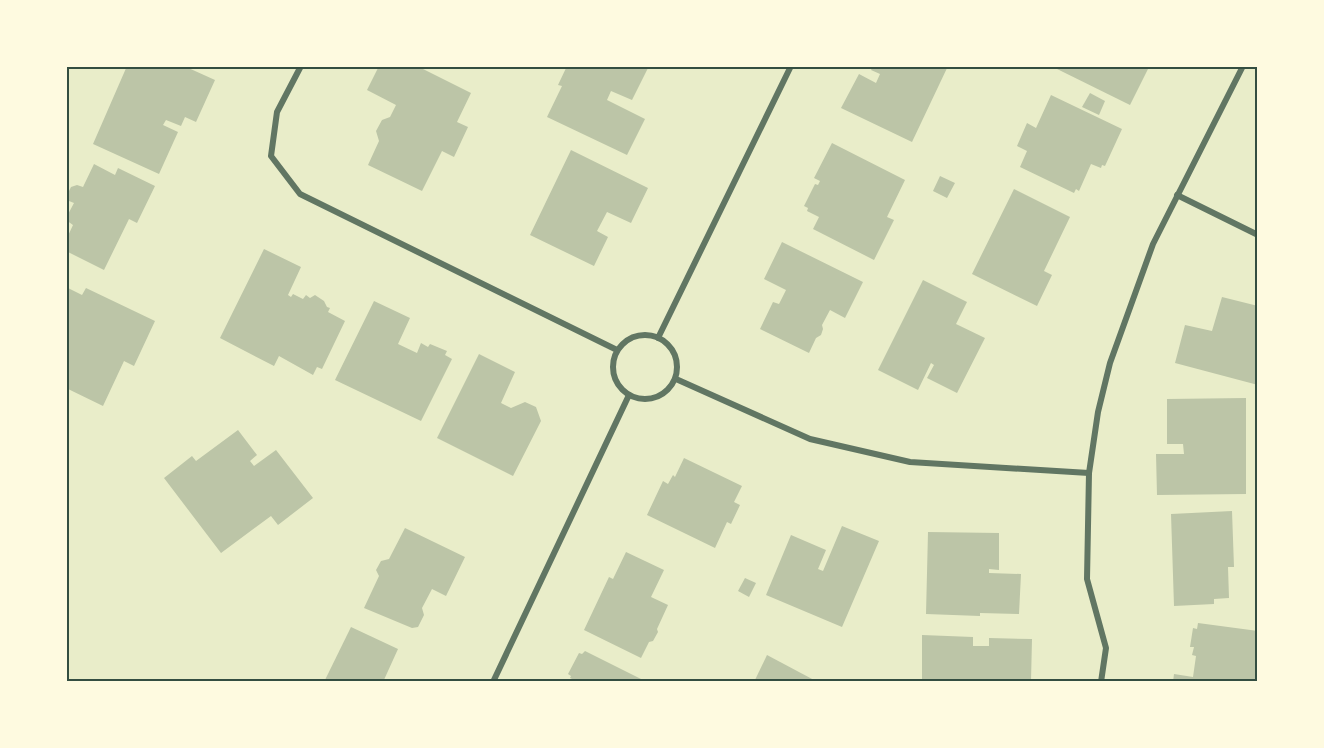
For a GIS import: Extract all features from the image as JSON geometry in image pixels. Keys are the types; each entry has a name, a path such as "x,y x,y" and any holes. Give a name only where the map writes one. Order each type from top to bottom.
{"street":[{"path":"301,66 278,112 271,156 300,194 617,350"},
{"path":"658,338 791,66"},
{"path":"1101,682 1106,648 1087,579 1089,473 1098,412 1110,363 1153,243 1243,66"},
{"path":"1177,195 1258,235"},
{"path":"644,334 658,338 670,346 676,357 675,379 666,392 655,398 647,399 629,395 623,391 614,375 613,364 617,350 626,341 644,334"},
{"path":"675,379 810,439 910,462 1089,473"},
{"path":"493,682 629,395"}],"building":[{"path":"127,66 184,66 215,80 196,122 185,117 181,126 166,120 163,125 178,132 159,174 93,144"},
{"path":"379,66 417,66 471,93 457,122 468,127 454,157 442,151 422,191 368,165 379,141 376,131 382,120 390,117 396,105 367,90"},
{"path":"567,66 649,66 632,100 611,91 607,100 645,119 627,155 547,117 562,86 558,85"},
{"path":"873,66 948,66 912,142 841,108 859,74 876,83 880,74 871,70"},
{"path":"1051,66 1148,66 1149,67 1130,105"},
{"path":"1090,93 1105,101 1099,115 1082,107"},
{"path":"1051,95 1122,129 1105,166 1102,165 1101,168 1091,164 1079,191 1076,189 1074,193 1020,167 1027,151 1017,146 1027,123 1036,128"},
{"path":"832,143 905,180 887,217 894,220 874,260 813,229 819,217 807,211 808,208 804,206 815,184 818,185 820,181 814,178"},
{"path":"571,150 648,188 631,223 607,212 597,231 608,237 594,266 530,235"},
{"path":"94,164 115,175 118,168 155,186 137,223 129,219 104,270 66,251 66,240 73,225 66,218 74,203 69,201 67,195 71,187 77,185 83,187"},
{"path":"940,176 955,183 947,198 933,191"},
{"path":"1014,189 1070,217 1044,271 1052,275 1037,306 972,274"},
{"path":"782,242 863,282 845,318 830,310 822,325 821,335 816,338 809,353 760,329 773,302 779,304 786,290 764,279"},
{"path":"264,249 301,267 288,295 291,297 293,294 303,299 306,295 310,298 315,295 330,308 328,312 345,321 322,369 317,367 313,375 279,356 274,366 220,338"},
{"path":"923,280 967,302 956,324 985,338 957,393 927,378 934,365 931,363 918,390 878,370"},
{"path":"66,287 82,295 86,288 155,321 134,366 124,361 103,406 66,388"},
{"path":"1222,297 1258,306 1258,385 1175,363 1185,325 1212,331"},
{"path":"374,301 410,318 398,344 417,353 421,343 428,347 430,344 447,351 445,355 452,359 421,421 335,380"},
{"path":"479,354 515,372 501,403 511,408 525,402 536,407 541,421 513,476 437,438"},
{"path":"1246,398 1246,494 1157,495 1156,454 1184,454 1183,444 1167,444 1167,399"},
{"path":"238,430 257,455 250,461 254,466 276,450 313,498 278,525 271,516 221,553 164,478 192,456 196,461"},
{"path":"684,458 742,486 734,502 740,505 731,524 727,522 715,548 647,515 663,481 668,484 673,475 675,477"},
{"path":"1232,511 1234,567 1228,567 1229,598 1214,599 1214,604 1174,606 1171,514"},
{"path":"842,526 879,541 842,627 766,595 791,535 826,550 818,569 823,571"},
{"path":"405,528 465,557 446,596 432,589 422,608 424,615 418,627 412,628 364,608 379,576 376,570 381,561 389,559"},
{"path":"928,532 999,533 999,570 989,569 989,573 1021,574 1019,614 980,613 980,616 926,614"},
{"path":"626,552 664,570 651,597 668,605 657,629 658,632 653,641 649,642 641,658 584,630 609,577 613,579"},
{"path":"745,578 756,583 749,597 738,591"},
{"path":"1198,623 1258,631 1258,682 1173,682 1174,674 1193,677 1196,656 1192,655 1194,647 1190,647 1193,628 1197,629"},
{"path":"351,627 398,649 383,682 324,682"},
{"path":"922,635 973,637 973,646 989,646 989,638 1032,639 1031,681 922,682"},
{"path":"585,651 647,682 578,682 570,678 568,674 579,653 582,654"},
{"path":"767,655 814,680 812,682 754,682"}]}
